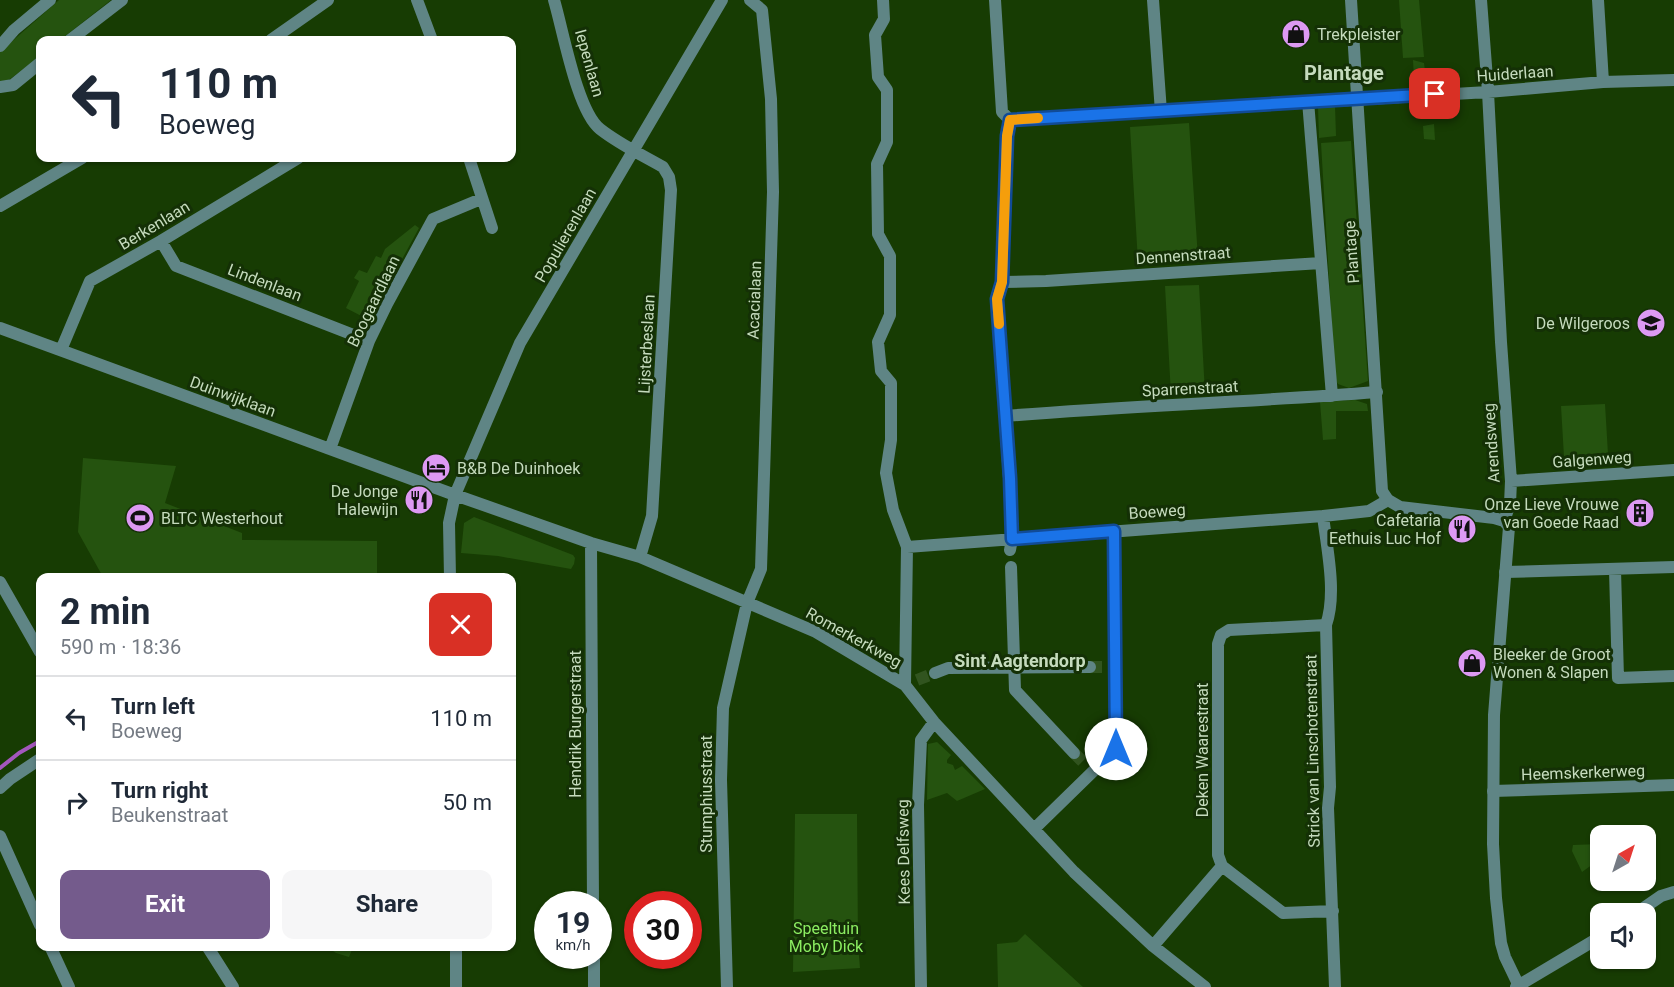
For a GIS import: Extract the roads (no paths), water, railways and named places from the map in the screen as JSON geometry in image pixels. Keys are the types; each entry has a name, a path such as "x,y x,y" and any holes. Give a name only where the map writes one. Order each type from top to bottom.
{"street":[{"path":"0,46 14,30 50,0"},
{"path":"74,36 122,0"},
{"path":"277,36 328,0"},
{"path":"417,0 430,36"},
{"name":"Iepenlaan","path":"555,0 579,92 590,117 598,128 634,150"},
{"name":"Populierenlaan","path":"450,573 449,523 455,495 520,343 722,0"},
{"name":"Acacialaan","path":"747,603 761,569 773,192 771,99 762,10 750,0"},
{"path":"883,0 884,19 875,35 878,77 887,90 886,142 877,164 878,234 890,256 890,315 878,342 881,371 891,383 891,440 886,472 893,510 908,547 911,682"},
{"path":"995,0 1002,112 1010,120 1007,136 1002,282 997,299 1011,545"},
{"path":"1153,0 1161,112"},
{"name":"Plantage","path":"1351,0 1377,392 1380,481 1382,491 1388,500"},
{"name":"Arendsweg","path":"1481,0 1511,481 1510,504 1504,522 1509,527 1509,534 1494,715 1493,791 1496,898 1501,943 1517,986"},
{"path":"1598,0 1603,82"},
{"path":"0,87 13,85 36,66"},
{"name":"Huiderlaan","path":"1010,120 1488,92 1603,82 1674,80"},
{"name":"Plantage","path":"1308,101 1332,396"},
{"name":"Lijsterbeslaan","path":"634,150 663,168 669,177 671,190 652,516 640,557"},
{"path":"0,206 75,162"},
{"name":"Berkenlaan","path":"61,350 90,281 291,162"},
{"path":"470,162 492,228"},
{"name":"Boogaardlaan","path":"330,449 369,341 434,219 481,199"},
{"name":"Lindenlaan","path":"161,241 176,266 369,341"},
{"name":"Dennenstraat","path":"1002,282 1322,263"},
{"name":"Duinwijklaan","path":"0,328 455,495"},
{"name":"Sparrenstraat","path":"1005,416 1377,392"},
{"name":"Galgenweg","path":"1511,481 1674,470"},
{"name":"Romerkerkweg","path":"455,495 591,543 640,557 816,632 911,682 934,722 1074,872 1153,946 1205,987"},
{"path":"1388,500 1400,507 1494,518 1504,522"},
{"name":"Boeweg","path":"908,547 1011,545 1114,531 1369,512 1388,500"},
{"name":"Strick van Linschotenstraat","path":"1323,516 1329,570 1330,612 1326,625 1330,787 1328,808 1335,987"},
{"path":"1034,829 1089,769 1116,749 1111,666 1114,531"},
{"name":"Hendrik Burgerstraat","path":"591,543 593,891"},
{"path":"1011,567 1016,690 1074,753"},
{"path":"1505,572 1674,567"},
{"path":"1614,570 1618,678 1674,676"},
{"path":"0,582 36,645"},
{"name":"Stumphiusstraat","path":"727,987 721,780 723,708 747,603"},
{"name":"Deken Waarestraat","path":"1221,866 1218,855 1218,644 1221,635 1229,630 1326,625"},
{"path":"935,673 948,668 1090,667"},
{"name":"Kees Delfsweg","path":"921,987 918,805 921,740 934,722"},
{"path":"0,789 10,779 36,762"},
{"name":"Heemskerkerweg","path":"1493,791 1674,785"},
{"path":"0,836 36,916"},
{"path":"1153,946 1221,866 1283,913 1333,911"},
{"path":"1651,903 1661,896 1674,892"},
{"path":"1517,986 1590,944"},
{"path":"52,951 69,987"},
{"path":"210,951 233,987"},
{"path":"456,951 456,987"},
{"path":"594,969 594,987"}],"waterway":[{"path":"0,768 36,743"}],"tunnel":[{"path":"1090,667 1107,667"},
{"path":"917,680 935,673"},
{"path":"1074,753 1086,765"}],"place":[{"name":"Trekpleister","path":"1296,34"},
{"name":"De Wilgeroos","path":"1651,323"},
{"name":"B&B De Duinhoek","path":"436,468"},
{"name":"De Jonge Halewijn","path":"419,500"},
{"name":"Onze Lieve Vrouwe van Goede Raad","path":"1640,513"},
{"name":"BLTC Westerhout","path":"140,518"},
{"name":"Cafetaria Eethuis Luc Hof","path":"1462,529"},
{"name":"Bleeker de Groot Wonen & Slapen","path":"1472,663"}],"district":[{"name":"Plantage","path":"1344,73"},
{"name":"Sint Aagtendorp","path":"1020,661"}],"park label":[{"name":"Speeltuin Moby Dick","path":"826,937"}]}
